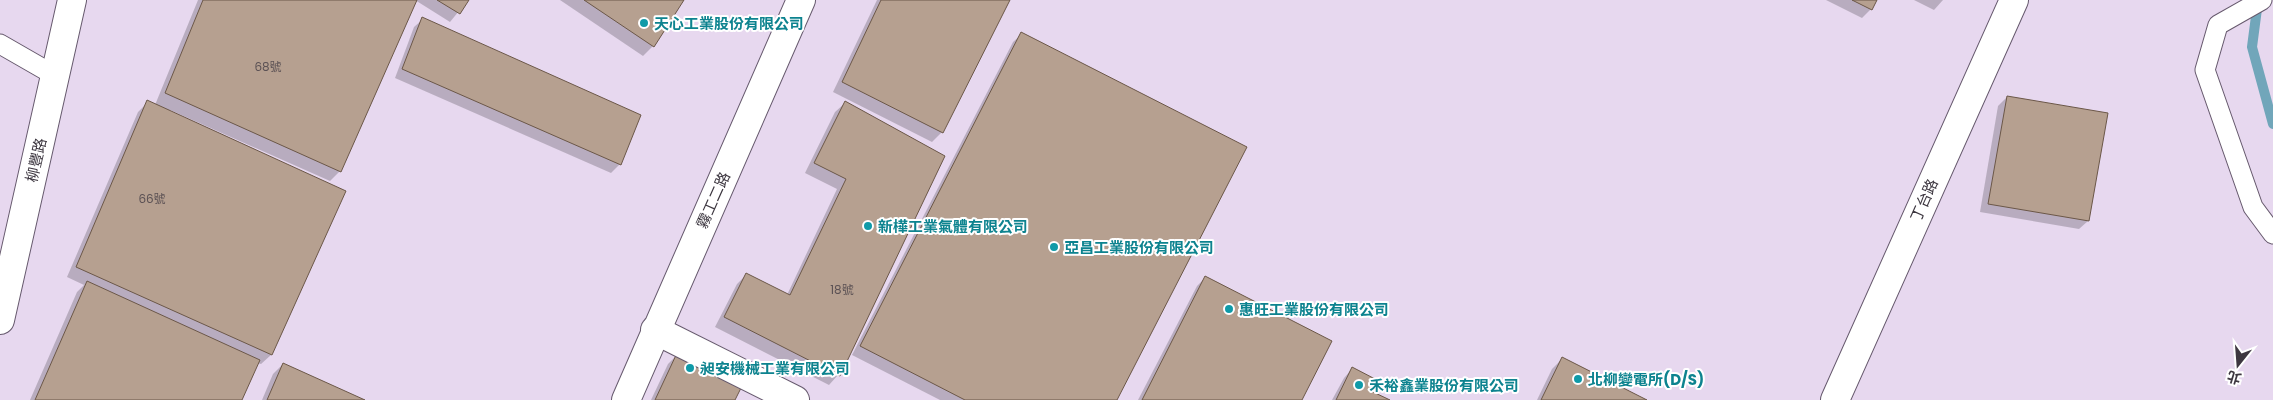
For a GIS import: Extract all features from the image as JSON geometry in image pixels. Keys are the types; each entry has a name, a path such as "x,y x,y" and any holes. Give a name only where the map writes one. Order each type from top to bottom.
{"street":[{"name":"柳豐路","path":"0,320 72,0"},
{"name":"霧工二路","path":"626,400 801,0"},
{"name":"丁台路","path":"1834,400 2014,0"},
{"path":"655,330 796,400"}],"lane":[{"path":"2262,0 2218,25 2205,70 2253,207 2273,234"},
{"path":"0,44 54,75"}],"building":[{"path":"203,0 417,0 341,172 165,93"},
{"path":"437,0 469,0 460,14"},
{"name":"天心工業股份有限公司","path":"584,0 684,0 654,47"},
{"path":"881,0 1010,0 943,133 842,82"},
{"path":"1852,0 1877,0 1872,10"},
{"path":"422,17 641,115 621,165 402,69"},
{"name":"亞昌工業股份有限公司","path":"1021,32 1247,147 1117,400 965,400 860,346"},
{"path":"2007,96 2108,113 2089,221 1988,204"},
{"path":"147,100 346,191 272,355 76,267"},
{"name":"新樺工業氣體有限公司","path":"845,101 945,156 840,376 724,317 746,273 790,295 846,179 814,163"},
{"name":"惠旺工業股份有限公司","path":"1205,276 1332,341 1302,400 1142,400"},
{"path":"87,281 260,360 242,400 35,400"},
{"name":"昶安機械工業有限公司","path":"677,353 743,384 735,400 655,400"},
{"name":"北柳變電所(D/S)","path":"1562,357 1647,400 1541,400"},
{"path":"283,363 365,400 267,400"},
{"name":"禾裕鑫業股份有限公司","path":"1352,367 1377,380 1371,391 1390,400 1336,400"}],"waterway":[{"path":"2258,1 2252,47 2273,124"}],"place":[{"name":"天心工業股份有限公司","path":"644,23"},
{"name":"新樺工業氣體有限公司","path":"868,226"},
{"name":"亞昌工業股份有限公司","path":"1054,247"},
{"name":"惠旺工業股份有限公司","path":"1229,309"},
{"name":"昶安機械工業有限公司","path":"690,368"},
{"name":"北柳變電所(D/S)","path":"1578,379"},
{"name":"禾裕鑫業股份有限公司","path":"1359,385"}]}
